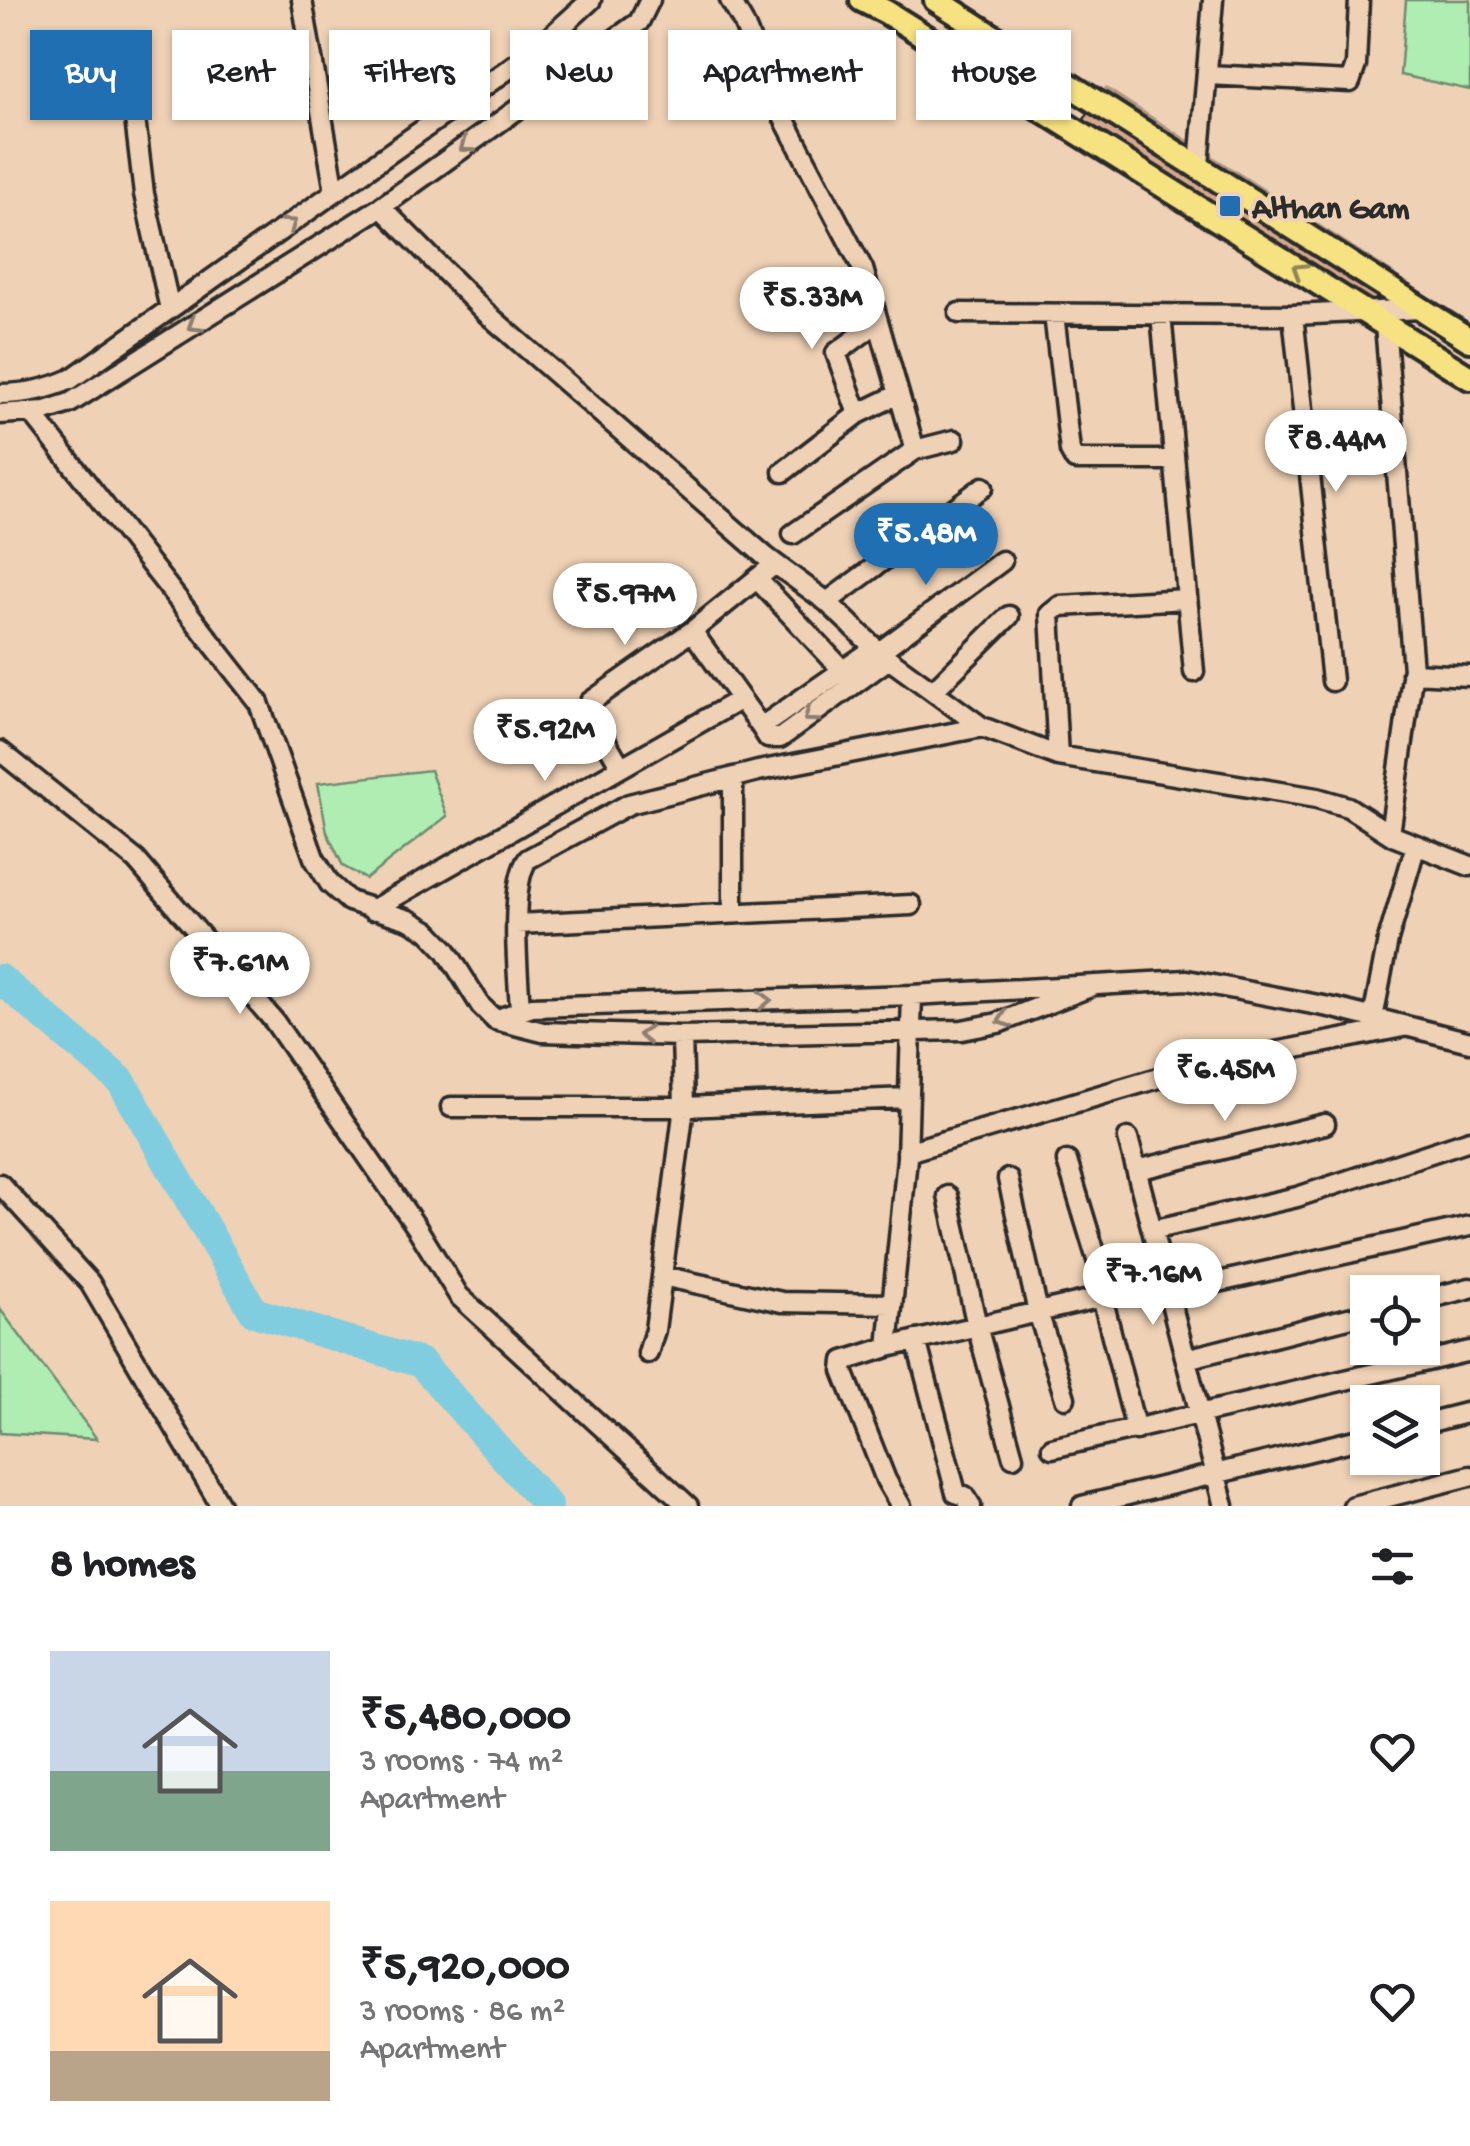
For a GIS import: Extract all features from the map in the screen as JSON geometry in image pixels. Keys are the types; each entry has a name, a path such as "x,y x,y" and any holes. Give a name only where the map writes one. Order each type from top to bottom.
{"main road":[{"path":"862,0 1470,378"},
{"path":"936,0 1470,340"}],"street":[{"path":"302,0 336,192"},
{"path":"0,394 25,394 71,378 538,48 591,0"},
{"path":"0,414 32,413 70,403 381,208 639,22 650,0"},
{"path":"730,0 780,111 863,269 915,450"},
{"path":"1199,165 1214,0"},
{"path":"1208,75 1350,82 1356,65 1359,0"},
{"path":"135,120 144,194 170,309"},
{"path":"381,208 485,312 775,564 827,602 881,653 982,727 1058,756 1317,798 1348,808 1390,834 1470,866"},
{"path":"959,313 1375,318 1421,308"},
{"path":"1054,314 1070,451 1075,460 1174,460"},
{"path":"1161,314 1194,672"},
{"path":"1293,315 1332,681"},
{"path":"1375,318 1412,673 1390,834"},
{"path":"858,414 836,353 878,322"},
{"path":"783,472 858,414 899,394"},
{"path":"32,413 252,692 266,717 321,871 349,901 428,930 494,1020 543,1032 682,1036 980,1028 1095,985"},
{"path":"793,534 915,450 954,440"},
{"path":"827,602 984,487"},
{"path":"692,632 768,738 780,738 849,677 1002,561"},
{"path":"621,767 591,716 590,702 692,632 775,564"},
{"path":"758,580 849,677"},
{"path":"1058,756 1050,614 1060,606 1188,598"},
{"path":"934,692 1010,616"},
{"path":"1412,673 1470,676"},
{"path":"372,910 740,699"},
{"path":"520,1009 517,924 520,872 528,859 629,804 734,777 982,727"},
{"path":"0,750 136,860 242,982 274,1021 418,1228 459,1296 688,1506"},
{"path":"733,913 734,777"},
{"path":"1373,1018 1388,940 1416,845"},
{"path":"517,924 911,905"},
{"path":"494,1020 520,1009 912,995 1187,980 1470,1042"},
{"path":"888,1347 907,1152 912,995"},
{"path":"907,1152 1189,1069 1409,1026"},
{"path":"648,1353 656,1330 684,1107 682,1036"},
{"path":"451,1107 684,1107 909,1098"},
{"path":"1137,1170 1325,1124"},
{"path":"1128,1138 1224,1506"},
{"path":"1152,1230 1297,1197 1470,1140"},
{"path":"1067,1162 1105,1296 1136,1430"},
{"path":"1008,1179 1038,1312 1065,1398"},
{"path":"0,1184 90,1283 221,1506"},
{"path":"948,1196 977,1326 1013,1456"},
{"path":"901,1506 880,1466 843,1366 849,1357 1105,1296 1167,1288 1470,1226"},
{"path":"662,1276 782,1302 892,1304"},
{"path":"1440,1296 1470,1288"},
{"path":"1186,1358 1350,1317"},
{"path":"916,1340 956,1493 965,1496 971,1506"},
{"path":"1052,1448 1470,1351"},
{"path":"1440,1420 1470,1412"},
{"path":"1082,1506 1350,1442"},
{"path":"1353,1506 1470,1476"}],"green space":[{"path":"1406,0 1470,0 1470,90 1400,75"},
{"path":"430,770 447,816 366,879 343,866 327,832 318,783"},
{"path":"0,1309 97,1439 0,1433"}],"building":[{"path":"1100,94 1388,280 1363,319 1075,134"}],"waterway":[{"path":"0,979 121,1081 254,1312 421,1363 548,1506"}],"place":[{"name":"Althan Gam","path":"1230,206"}]}
